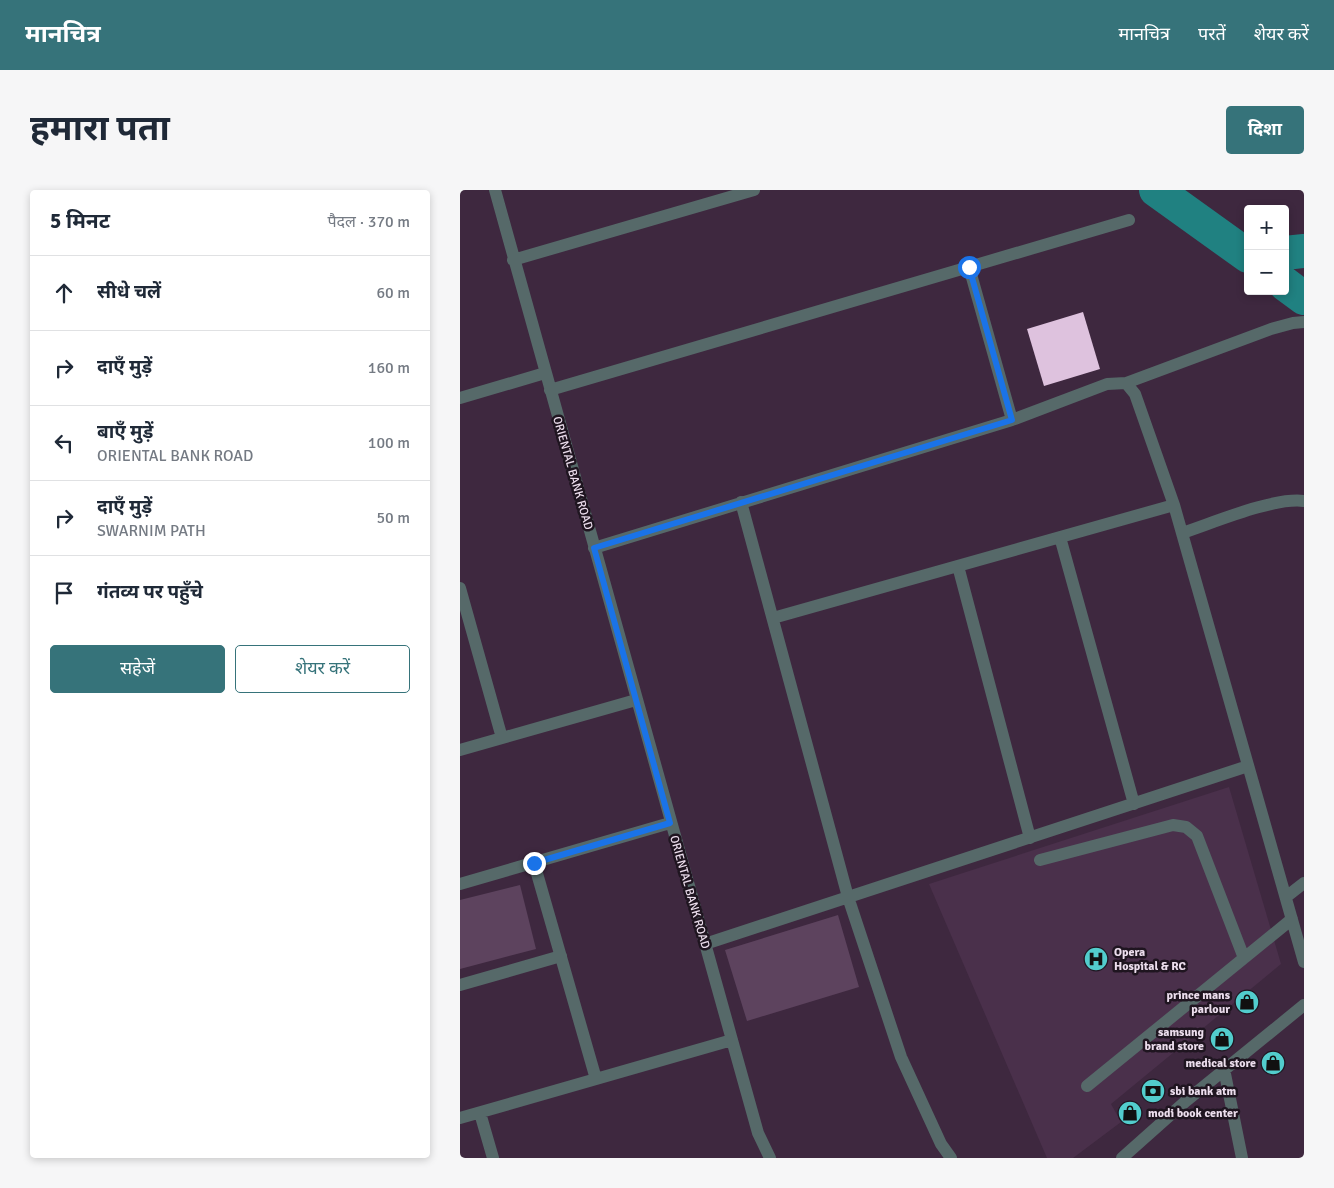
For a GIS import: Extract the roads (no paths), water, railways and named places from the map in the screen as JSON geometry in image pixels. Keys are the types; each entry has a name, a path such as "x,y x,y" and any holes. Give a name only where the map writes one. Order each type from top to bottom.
{"street":[{"name":"ORIENTAL BANK ROAD","path":"495,190 758,1133 770,1158"},
{"path":"514,260 737,192 754,190"},
{"path":"550,390 1129,220"},
{"path":"969,267 1012,420"},
{"path":"594,548 1012,420 1107,384 1126,383 1271,329 1298,322"},
{"path":"460,398 545,373"},
{"path":"1126,383 1135,394 1174,505 1304,962"},
{"path":"1182,533 1270,504 1296,500 1304,501"},
{"path":"741,502 848,897 901,1057 941,1144 951,1158"},
{"path":"773,618 1174,505"},
{"path":"1060,537 1134,804"},
{"path":"958,566 1030,838"},
{"path":"460,588 463,611 502,738"},
{"path":"460,750 636,700"},
{"path":"705,944 1248,766"},
{"path":"460,884 670,823"},
{"path":"1040,860 1174,825 1186,827 1197,836 1244,958"},
{"path":"534,863 596,1079"},
{"path":"1286,898 1304,883"},
{"path":"1087,1086 1292,918"},
{"path":"460,985 561,956"},
{"path":"1122,1158 1224,1069 1304,1005"},
{"path":"460,1118 732,1040"},
{"path":"1224,1069 1242,1158"},
{"path":"480,1112 493,1158"}],"waterway":[{"path":"1156,190 1244,253"},
{"path":"1289,253 1304,251"},
{"path":"1289,287 1304,298"}],"place":[{"name":"Opera Hospital & RC","path":"1096,959"},
{"name":"prince mans parlour","path":"1247,1002"},
{"name":"samsung brand store","path":"1222,1039"},
{"name":"medical store","path":"1273,1063"},
{"name":"sbi bank atm","path":"1153,1091"},
{"name":"modi book center","path":"1130,1113"}]}
